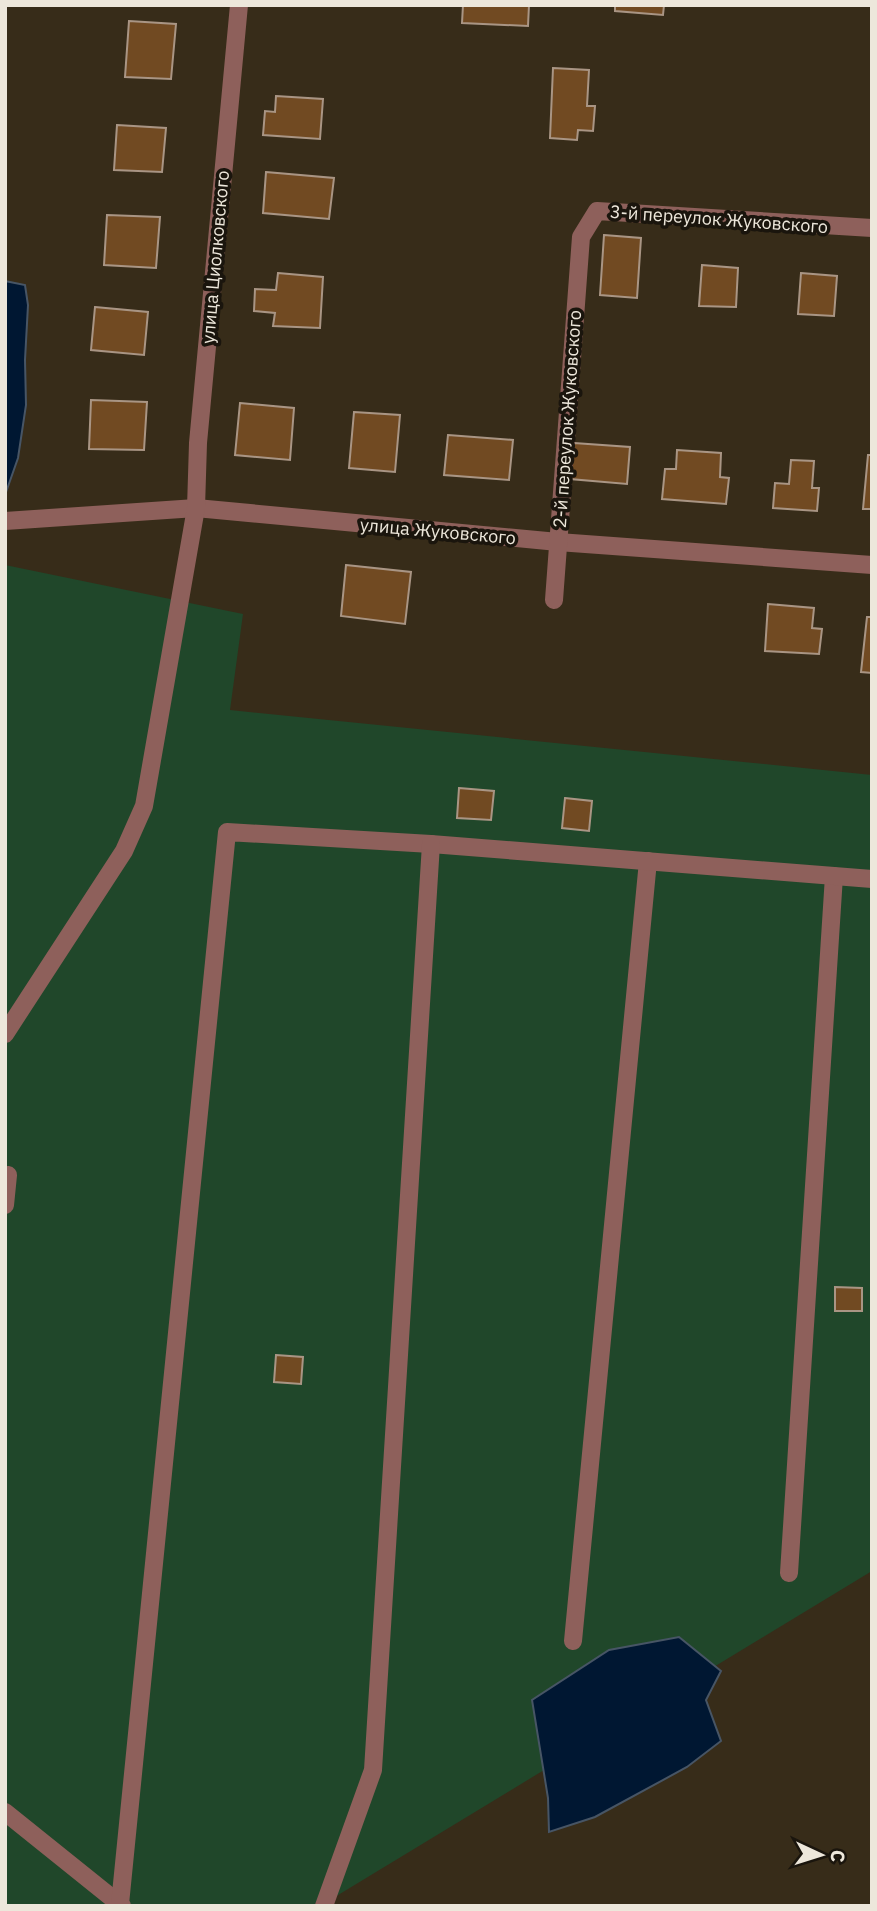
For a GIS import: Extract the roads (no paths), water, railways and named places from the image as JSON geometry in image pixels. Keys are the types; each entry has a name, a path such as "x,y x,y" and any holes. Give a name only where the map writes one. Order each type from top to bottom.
{"street":[{"name":"улица Циолковского","path":"5,1034 124,851 144,806 196,508 198,443 239,5"},
{"name":"3-й переулок Жуковского","path":"581,237 597,211 872,228"},
{"name":"2-й переулок Жуковского","path":"554,600 581,237"},
{"name":"улица Жуковского","path":"5,521 196,508 558,542 872,565"},
{"path":"121,1905 227,832 431,844 872,879"},
{"path":"324,1906 373,1770 431,844"},
{"path":"573,1642 648,861"},
{"path":"789,1573 834,876"},
{"path":"5,1205 8,1175"},
{"path":"5,1812 121,1905"}],"water":[{"path":"5,281 25,285 28,305 26,405 18,458 5,495"},
{"path":"679,1637 721,1671 706,1700 721,1741 687,1767 595,1817 549,1832 548,1798 532,1700 609,1650"}]}
